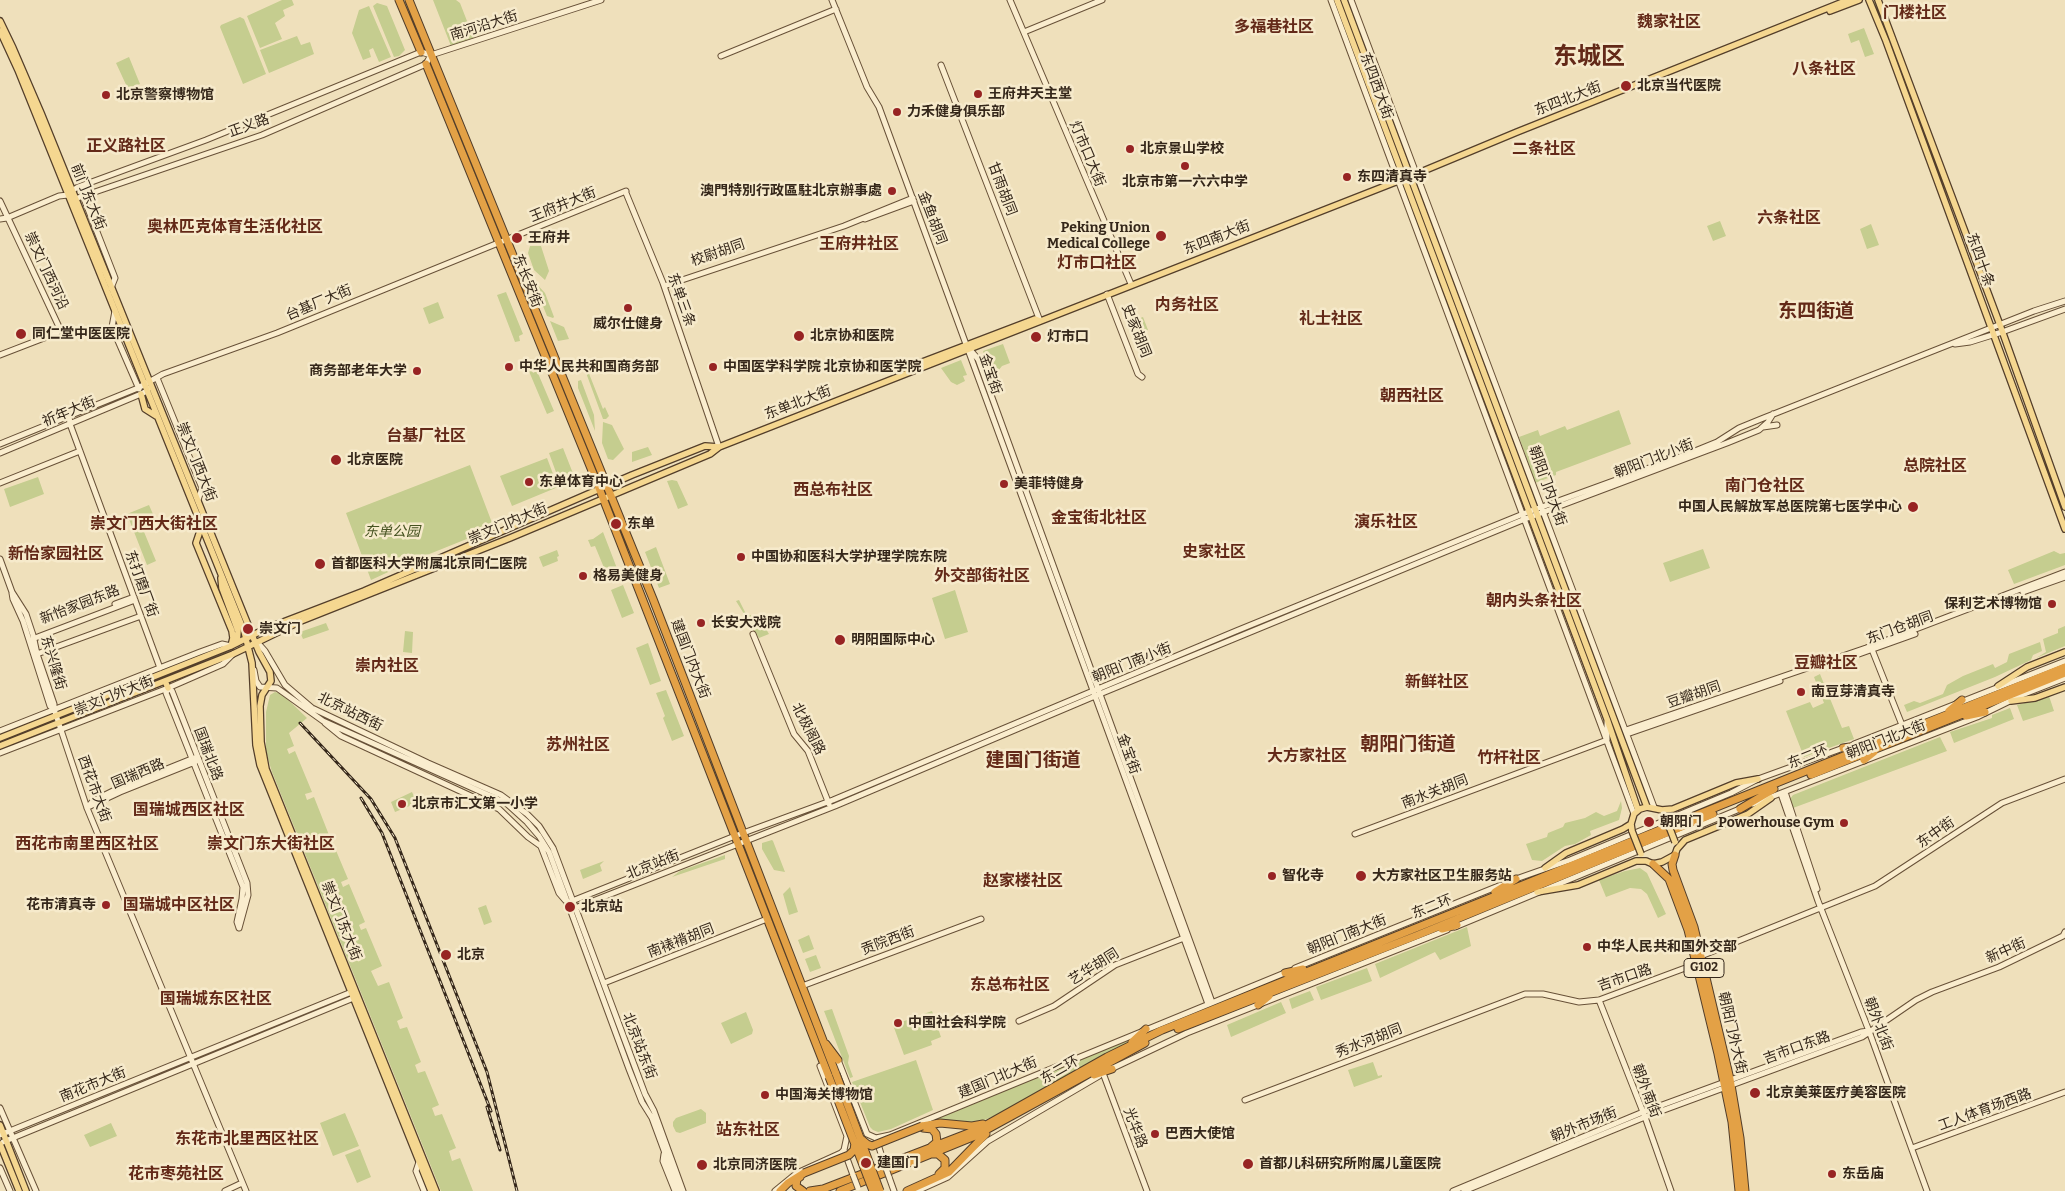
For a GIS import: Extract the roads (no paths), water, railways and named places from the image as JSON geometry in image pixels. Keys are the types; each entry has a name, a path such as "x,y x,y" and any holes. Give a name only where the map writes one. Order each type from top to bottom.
{"highway":[{"name":"东长安街","path":"399,0 421,52"},
{"name":"东长安街","path":"409,0 611,494"},
{"name":"东长安街","path":"426,64 602,498"},
{"name":"建国门内大街","path":"611,494 746,840"},
{"name":"建国门内大街","path":"602,498 738,844"},
{"name":"东二环","path":"840,1191 995,1120 1128,1046 1480,902 1879,745 2065,667"},
{"name":"东二环","path":"1948,717 2065,673"},
{"path":"1948,717 1962,700"},
{"path":"1948,717 1985,712"},
{"name":"东二环","path":"810,1191 821,1190 991,1128 1133,1049 1165,1034 1418,935 1879,745"},
{"path":"1864,760 1879,745"},
{"path":"1843,748 1879,745"},
{"path":"1740,809 1774,789"},
{"path":"746,840 802,986 818,1040 820,1066"},
{"path":"738,844 866,1161 880,1191"},
{"name":"朝阳门外大街","path":"1676,852 1672,864 1673,870 1694,927 1727,1083 1739,1191"},
{"name":"朝阳门外大街","path":"1653,864 1669,879 1688,930 1740,1138 1745,1191"},
{"path":"1480,902 1516,879"},
{"path":"1418,935 1457,925"},
{"path":"1284,973 1318,967"},
{"path":"1258,1005 1276,991"},
{"path":"1128,1046 1146,1029"},
{"path":"818,1040 838,1060"},
{"path":"1075,1082 1112,1069"},
{"path":"858,1140 872,1146 922,1127 940,1123 972,1126 995,1120"},
{"path":"873,1191 866,1161 870,1152 874,1148 922,1127 932,1129 936,1134 937,1142 929,1151 938,1154 945,1160 945,1168 935,1178 900,1191"},
{"path":"906,1191 949,1172 991,1128"},
{"path":"780,1191 788,1183 804,1174 849,1156 858,1140"},
{"path":"803,1191 798,1188 796,1182 804,1174 851,1158 866,1161"}],"main road":[{"name":"东四西大街","path":"1337,0 1407,177"},
{"name":"东四西大街","path":"1344,0 1407,177"},
{"name":"东四北大街","path":"1407,177 1848,0"},
{"name":"东四北大街","path":"1818,13 1838,9 1859,0"},
{"name":"东四十条","path":"1869,0 1886,41 2065,529"},
{"name":"东四十条","path":"1878,0 2000,325 2065,507"},
{"name":"前门东大街","path":"0,21 13,48 70,192 144,388"},
{"name":"前门东大街","path":"0,31 70,192 75,199 111,288 144,388"},
{"name":"东长安街","path":"421,52 426,64"},
{"name":"东四南大街","path":"969,347 1040,322 1131,284 1407,177"},
{"name":"朝阳门内大街","path":"1407,177 1530,515 1607,719 1636,812"},
{"name":"东单北大街","path":"611,494 710,454 721,446 912,372 969,347"},
{"name":"崇文门西大街","path":"144,388 221,572 249,646"},
{"name":"崇文门西大街","path":"144,388 165,419 257,642"},
{"name":"东单北大街","path":"607,485 705,446 721,446"},
{"name":"崇文门内大街","path":"254,635 364,591 607,485"},
{"name":"崇文门内大街","path":"257,642 301,621 510,538 611,494"},
{"name":"朝阳门内大街","path":"1530,515 1647,807"},
{"path":"202,526 196,543 232,632 231,646"},
{"path":"221,572 222,588 238,631 237,643"},
{"name":"崇文门外大街","path":"0,738 161,671 231,646 254,635"},
{"path":"257,642 271,675 271,681 267,687"},
{"name":"崇文门外大街","path":"1,749 58,723 233,654 257,642"},
{"name":"崇文门东大街","path":"249,646 252,663 256,745 260,765 436,1191"},
{"path":"1998,686 2026,667 2065,652"},
{"path":"165,681 168,688"},
{"name":"崇文门东大街","path":"267,687 262,695 260,706 261,742 264,760 431,1191"},
{"path":"2011,701 2035,698 2065,687"},
{"path":"1663,813 1736,783 1758,779"},
{"path":"1537,892 1578,885 1636,861 1646,861 1653,864 1662,862 1676,852 1684,840 1748,814 1771,798"},
{"path":"1646,861 1641,854 1631,824 1636,812 1647,807 1654,808 1663,813 1675,842 1676,852"},
{"path":"1545,868 1566,853 1631,824"},
{"path":"0,1125 26,1191"},
{"path":"0,1144 19,1191"}],"street":[{"name":"南河沿大街","path":"431,55 601,0"},
{"name":"金鱼胡同","path":"832,0 872,95 879,107 969,347"},
{"name":"灯市口大街","path":"1010,0 1131,284"},
{"path":"1024,32 1102,0"},
{"name":"东四西大街","path":"1331,0 1407,177"},
{"name":"东四西大街","path":"1351,0 1407,177"},
{"path":"722,56 836,10"},
{"path":"421,52 431,55 426,64"},
{"name":"正义路","path":"7,218 58,196 206,140 421,52"},
{"name":"正义路","path":"75,199 262,135 426,64"},
{"name":"甘雨胡同","path":"941,66 1040,322"},
{"name":"朝阳门内大街","path":"1407,177 1542,510 1654,808"},
{"name":"王府井大街","path":"498,242 508,241 626,193"},
{"name":"东单三条","path":"626,193 664,285 721,446"},
{"path":"83,196 115,278 111,288"},
{"name":"校尉胡同","path":"664,285 774,245 780,246 870,218 913,200"},
{"name":"崇文门西河沿","path":"0,201 60,329 57,333 0,355"},
{"path":"0,218 7,218"},
{"path":"89,234 92,220"},
{"name":"台基厂大街","path":"144,388 157,378 277,333 498,242"},
{"path":"1108,294 1138,374 1142,377"},
{"path":"1993,331 2000,325 2065,301"},
{"path":"1993,331 2002,332 2065,309"},
{"name":"朝阳门北小街","path":"1530,515 1717,442 1739,428 1944,346 1993,331"},
{"name":"金宝街","path":"969,347 978,358 1184,938 1210,1003"},
{"path":"157,378 202,488 198,500"},
{"name":"祈年大街","path":"0,444 144,388"},
{"name":"祈年大街","path":"0,453 70,424 144,388"},
{"path":"165,419 168,404"},
{"name":"朝阳门北小街","path":"1542,510 1692,458 1756,432 1763,427 1773,414"},
{"name":"东打磨厂街","path":"69,416 80,452 161,671"},
{"path":"1763,427 1777,425"},
{"path":"0,483 80,452"},
{"name":"朝阳门内大街","path":"1530,515 1607,740 1636,812"},
{"name":"朝阳门南小街","path":"743,833 828,801 1096,693 1530,515"},
{"name":"东兴隆街","path":"0,559 50,706 54,709"},
{"name":"东门仓胡同","path":"1770,681 1872,648 2065,572"},
{"name":"东门仓胡同","path":"1626,732 1872,648 2065,577"},
{"name":"东兴隆街","path":"12,592 26,614 54,709"},
{"name":"新怡家园东路","path":"34,637 134,598"},
{"path":"37,654 141,616"},
{"name":"北极阁路","path":"753,634 794,734 808,751 831,808"},
{"name":"北京站西街","path":"257,642 285,685 312,708 420,760 494,792 526,814 547,837 576,907"},
{"path":"1872,648 1902,725"},
{"name":"崇文门外大街","path":"1,749 61,731 168,688 223,664 233,654"},
{"name":"朝阳门北大街","path":"1545,868 1722,796 1758,779 1843,748 2065,661"},
{"name":"崇文门东大街","path":"252,663 258,685 260,687 267,687"},
{"name":"崇文门外大街","path":"0,731 54,709 161,671"},
{"name":"朝阳门北大街","path":"1537,892 2065,678"},
{"name":"豆瓣胡同","path":"1626,732 1770,681"},
{"name":"北京站西街","path":"267,687 277,688 323,721 506,803 521,816 546,846 567,902"},
{"name":"国瑞北路","path":"168,688 166,693 195,760 247,883 248,895 238,928 237,922 243,887 195,760"},
{"name":"朝阳门南小街","path":"746,840 831,808 1096,693"},
{"name":"金宝街","path":"1096,693 1210,1003"},
{"name":"西花市大街","path":"54,709 88,808 246,1191"},
{"path":"1607,719 1607,740"},
{"path":"323,721 341,736 499,809 528,837 542,847"},
{"name":"南水关胡同","path":"1355,834 1607,740"},
{"name":"国瑞西路","path":"88,808 93,801 118,789 195,760"},
{"name":"北京站西街","path":"435,771 509,809 528,827 542,847 559,893 567,902"},
{"name":"东中街","path":"1822,909 1888,879 2002,803 2065,779"},
{"name":"朝外北街","path":"1783,793 1821,900 1822,909 1927,1191"},
{"name":"北京站街","path":"567,902 743,833"},
{"name":"北京站街","path":"570,910 746,840"},
{"name":"朝阳门南大街","path":"1210,1003 1545,868"},
{"path":"918,1191 948,1177 988,1141 1103,1073 1167,1041 1537,892"},
{"name":"北京站东街","path":"567,902 628,1069 642,1101 652,1118 679,1191"},
{"name":"北京站东街","path":"576,907 683,1191"},
{"path":"1701,956 1822,909"},
{"name":"南裱褙胡同","path":"603,981 767,918"},
{"name":"南裱褙胡同","path":"603,981 767,918"},
{"name":"贡院西街","path":"802,986 981,918"},
{"name":"新中街","path":"1952,985 1999,967 2063,936 2065,932"},
{"name":"艺华胡同","path":"1019,1021 1054,1006 1115,965 1184,938"},
{"name":"吉市口路","path":"1501,1002 1525,994 1543,994 1579,1002 1599,1000 1696,964"},
{"name":"吉市口东路","path":"1727,1083 1862,1037 1916,1000 1952,985"},
{"path":"192,1060 354,994"},
{"name":"朝外南街","path":"1599,1000 1644,1115 1671,1191"},
{"name":"秀水河胡同","path":"1245,1100 1501,1002"},
{"name":"建国门北大街","path":"876,1138 890,1134 1210,1003"},
{"name":"南花市大街","path":"2,1134 192,1060"},
{"name":"南花市大街","path":"0,1144 14,1136 192,1060"},
{"path":"838,1060 867,1134 876,1138 894,1191"},
{"path":"820,1066 847,1136 844,1150 859,1190"},
{"name":"光华路","path":"1103,1073 1147,1191"},
{"name":"朝外市场街","path":"1453,1191 1727,1083"},
{"name":"工人体育场西路","path":"1912,1148 2065,1092"},
{"path":"0,1108 14,1136 36,1191"},
{"name":"朝外市场街","path":"1464,1191 1644,1115"},
{"path":"846,1142 867,1134"},
{"path":"775,1191 797,1172 844,1150"},
{"name":"北京站东街","path":"665,1151 663,1161 675,1191"},
{"path":"419,1162 416,1171 424,1191"},
{"path":"0,1168 10,1191"},
{"path":"225,1191 242,1183"}],"railway":[{"path":"300,723 371,799 395,838 487,1072 517,1191"},
{"path":"361,798 382,833 491,1111"},
{"path":"487,1107 500,1150"}],"place":[{"name":"北京当代医院","path":"1626,86"},
{"name":"王府井天主堂","path":"978,94"},
{"name":"北京警察博物馆","path":"106,95"},
{"name":"力禾健身俱乐部","path":"897,112"},
{"name":"北京景山学校","path":"1130,149"},
{"name":"北京市第一六六中学","path":"1185,166"},
{"name":"东四清真寺","path":"1347,177"},
{"name":"澳門特別行政區駐北京辦事處","path":"892,191"},
{"name":"Peking Union Medical College","path":"1161,236"},
{"name":"王府井","path":"517,238"},
{"name":"威尔仕健身","path":"628,308"},
{"name":"同仁堂中医医院","path":"21,334"},
{"name":"北京协和医院","path":"799,336"},
{"name":"灯市口","path":"1036,337"},
{"name":"中华人民共和国商务部","path":"509,367"},
{"name":"中国医学科学院 北京协和医学院","path":"713,367"},
{"name":"商务部老年大学","path":"417,371"},
{"name":"北京医院","path":"336,460"},
{"name":"东单体育中心","path":"529,482"},
{"name":"美菲特健身","path":"1004,484"},
{"name":"中国人民解放军总医院第七医学中心","path":"1913,507"},
{"name":"东单","path":"616,524"},
{"name":"中国协和医科大学护理学院东院","path":"741,557"},
{"name":"首都医科大学附属北京同仁医院","path":"320,564"},
{"name":"格易美健身","path":"583,576"},
{"name":"保利艺术博物馆","path":"2052,604"},
{"name":"长安大戏院","path":"701,623"},
{"name":"崇文门","path":"248,629"},
{"name":"明阳国际中心","path":"840,640"},
{"name":"南豆芽清真寺","path":"1801,692"},
{"name":"北京市汇文第一小学","path":"402,804"},
{"name":"朝阳门","path":"1649,822"},
{"name":"Powerhouse Gym","path":"1844,823"},
{"name":"智化寺","path":"1272,876"},
{"name":"大方家社区卫生服务站","path":"1361,876"},
{"name":"花市清真寺","path":"106,905"},
{"name":"北京站","path":"570,907"},
{"name":"中华人民共和国外交部","path":"1587,947"},
{"name":"北京","path":"446,955"},
{"name":"中国社会科学院","path":"898,1023"},
{"name":"北京美莱医疗美容医院","path":"1755,1093"},
{"name":"中国海关博物馆","path":"765,1095"},
{"name":"巴西大使馆","path":"1155,1134"},
{"name":"建国门","path":"866,1163"},
{"name":"首都儿科研究所附属儿童医院","path":"1248,1164"},
{"name":"北京同济医院","path":"702,1165"},
{"name":"东岳庙","path":"1832,1174"}],"district":[{"name":"门楼社区","path":"1915,14"},
{"name":"魏家社区","path":"1669,23"},
{"name":"多福巷社区","path":"1274,28"},
{"name":"东城区","path":"1589,57"},
{"name":"八条社区","path":"1824,70"},
{"name":"正义路社区","path":"126,147"},
{"name":"二条社区","path":"1544,150"},
{"name":"六条社区","path":"1789,219"},
{"name":"奥林匹克体育生活化社区","path":"235,228"},
{"name":"王府井社区","path":"859,245"},
{"name":"灯市口社区","path":"1097,264"},
{"name":"内务社区","path":"1187,306"},
{"name":"东四街道","path":"1816,312"},
{"name":"礼士社区","path":"1331,320"},
{"name":"朝西社区","path":"1412,397"},
{"name":"台基厂社区","path":"426,437"},
{"name":"总院社区","path":"1935,467"},
{"name":"南门仓社区","path":"1765,487"},
{"name":"西总布社区","path":"833,491"},
{"name":"金宝街北社区","path":"1099,519"},
{"name":"演乐社区","path":"1386,523"},
{"name":"崇文门西大街社区","path":"154,525"},
{"name":"史家社区","path":"1214,553"},
{"name":"新怡家园社区","path":"56,555"},
{"name":"外交部街社区","path":"982,577"},
{"name":"朝内头条社区","path":"1534,602"},
{"name":"豆瓣社区","path":"1826,664"},
{"name":"崇内社区","path":"387,667"},
{"name":"新鲜社区","path":"1437,683"},
{"name":"朝阳门街道","path":"1408,745"},
{"name":"苏州社区","path":"578,746"},
{"name":"大方家社区","path":"1307,757"},
{"name":"竹杆社区","path":"1509,759"},
{"name":"建国门街道","path":"1033,761"},
{"name":"国瑞城西区社区","path":"189,811"},
{"name":"西花市南里西区社区","path":"87,845"},
{"name":"崇文门东大街社区","path":"271,845"},
{"name":"赵家楼社区","path":"1023,882"},
{"name":"国瑞城中区社区","path":"179,906"},
{"name":"东总布社区","path":"1010,986"},
{"name":"国瑞城东区社区","path":"216,1000"},
{"name":"站东社区","path":"748,1131"},
{"name":"东花市北里西区社区","path":"247,1140"},
{"name":"花市枣苑社区","path":"176,1175"}],"park label":[{"name":"东单公园","path":"392,532"}]}
